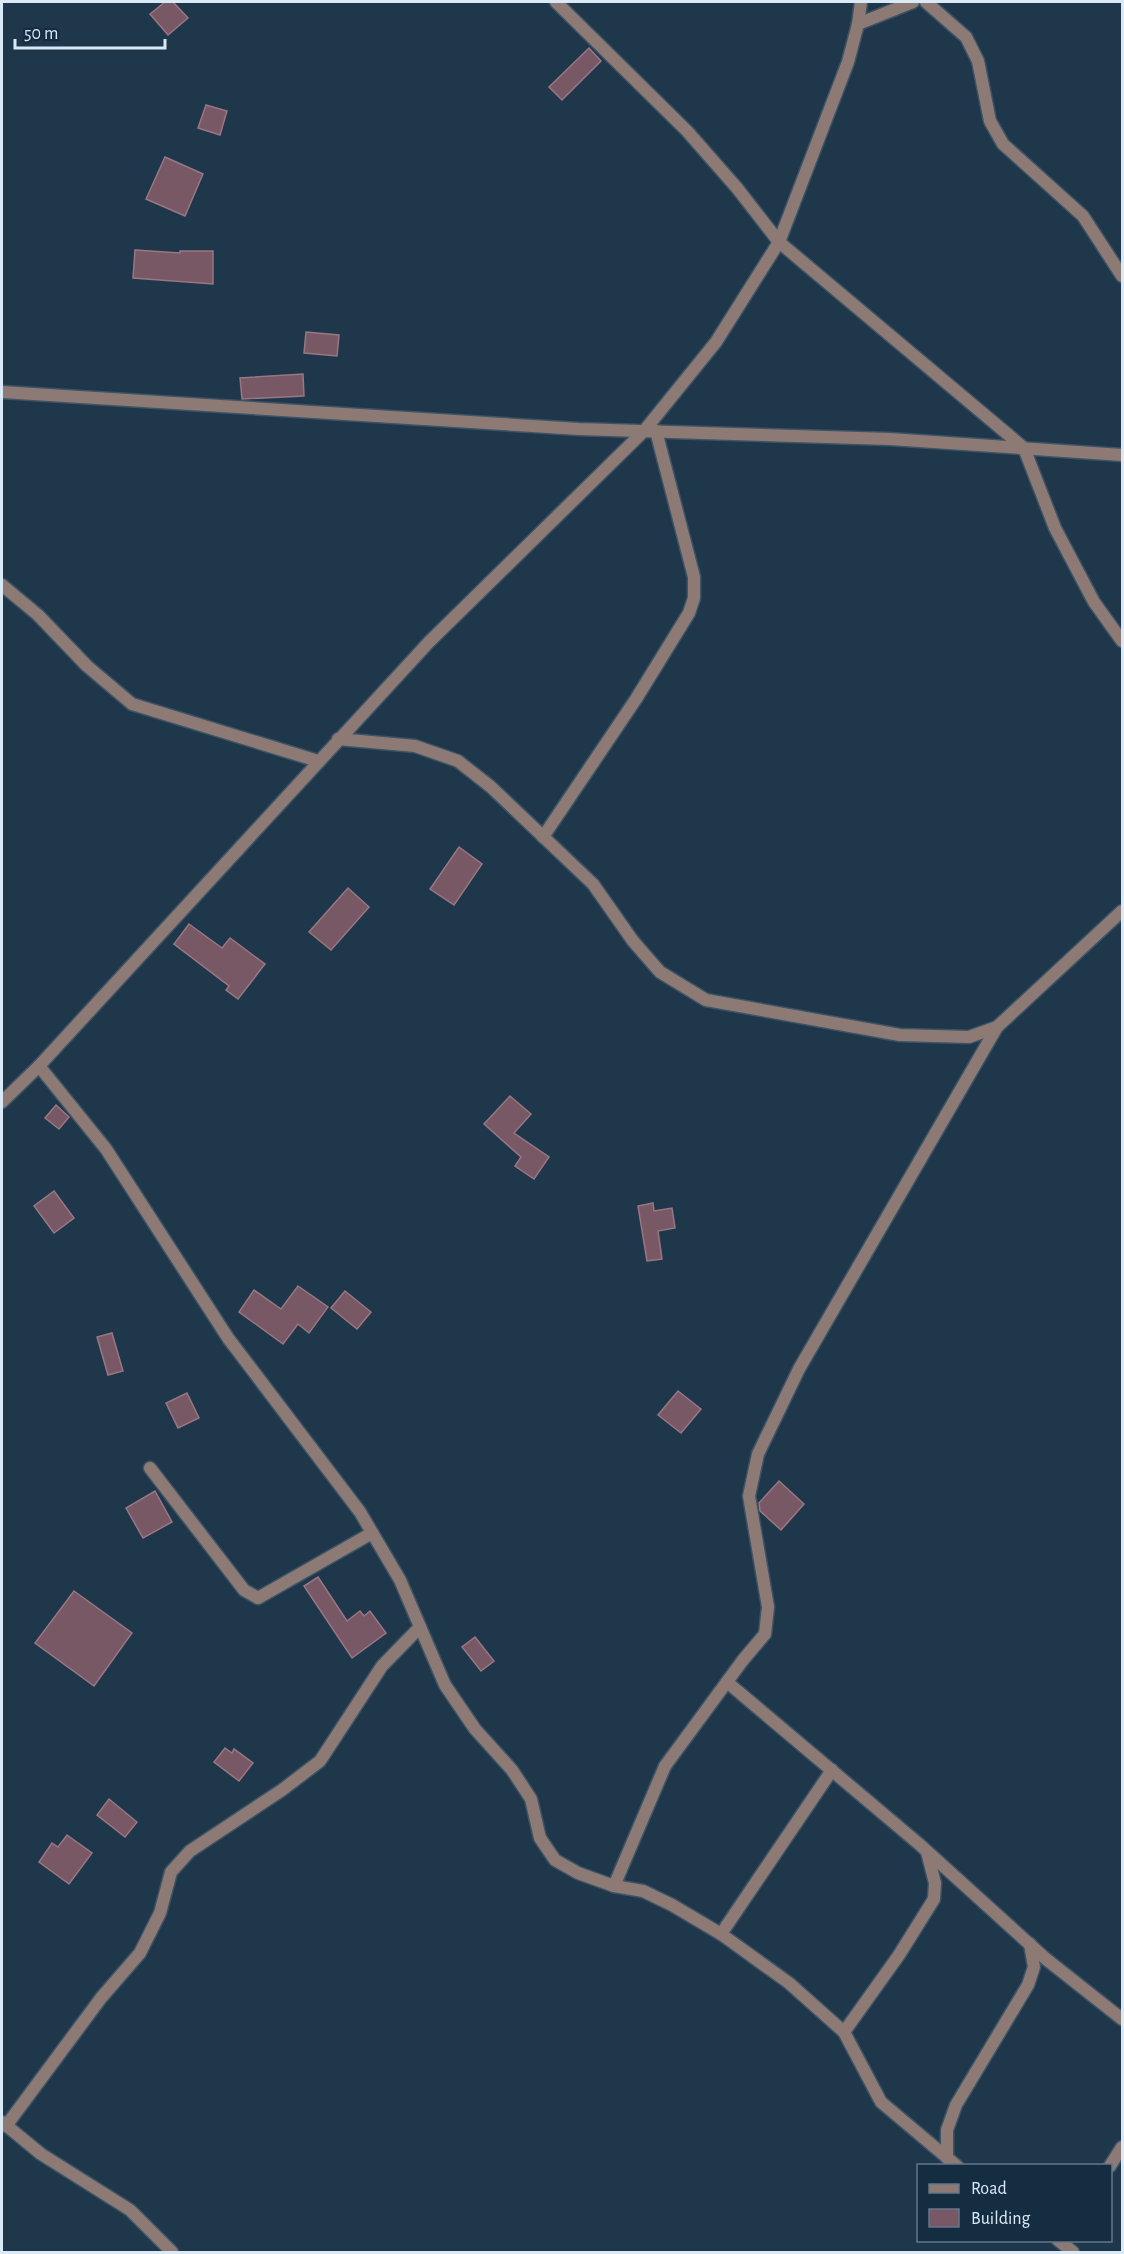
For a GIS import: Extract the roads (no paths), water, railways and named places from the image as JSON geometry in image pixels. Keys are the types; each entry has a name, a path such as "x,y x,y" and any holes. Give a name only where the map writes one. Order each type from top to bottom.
{"street":[{"path":"556,2 687,131 737,188 779,242 1024,448 1055,528 1094,602 1122,641"},
{"path":"2,1102 39,1066 429,642 650,431 716,342 779,242 848,62 861,2"},
{"path":"858,24 913,2"},
{"path":"926,2 966,37 978,61 990,121 1003,144 1083,216 1122,276"},
{"path":"2,392 579,429 890,439 1122,455"},
{"path":"543,837 636,699 689,613 694,598 694,577 650,431"},
{"path":"2,585 38,615 87,666 132,704 318,761"},
{"path":"338,739 415,746 458,761 491,787 593,884 633,941 660,972 705,1000 900,1035 969,1037 997,1027"},
{"path":"614,1886 664,1766 765,1634 768,1607 749,1496 758,1454 799,1368 997,1027 1122,911"},
{"path":"39,1066 106,1149 228,1338 360,1512 400,1580 445,1685 475,1729 512,1770 531,1799 540,1838 555,1860 578,1873 614,1886 643,1891 721,1934 789,1983 844,2032 881,2102 952,2162"},
{"path":"150,1468 244,1590 258,1598 372,1533"},
{"path":"172,2253 130,2210 41,2154 4,2124 101,1998 140,1953 160,1913 171,1872 181,1860 190,1851 282,1790 320,1761 382,1666 420,1627"},
{"path":"727,1682 926,1851 1029,1944 1122,2019"},
{"path":"721,1934 832,1770"},
{"path":"844,2032 899,1955 934,1899 935,1883 926,1851"},
{"path":"952,2162 947,2130 956,2105 1028,1985 1034,1967 1029,1944"},
{"path":"1111,2164 1122,2147"},
{"path":"1060,2242 1073,2253"}]}
